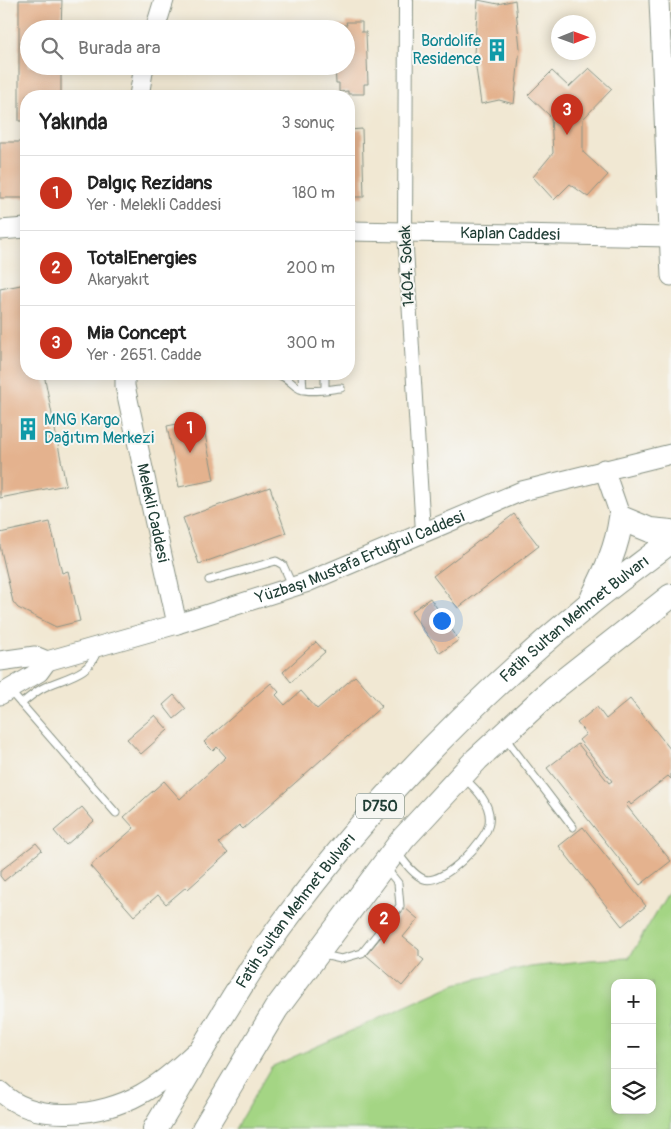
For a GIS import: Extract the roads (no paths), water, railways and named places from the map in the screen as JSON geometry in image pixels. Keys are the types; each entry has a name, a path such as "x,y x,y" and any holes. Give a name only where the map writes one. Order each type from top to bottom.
{"highway":[{"path":"590,603 611,561 617,543 620,518 650,530 671,532"},
{"name":"Fatih Sultan Mehmet Bulvarı","path":"155,1129 207,1042 278,930 357,832 425,756 506,676 590,603 671,541"},
{"name":"D750","path":"204,1129 276,1009 389,857 461,776 553,688 671,596"}],"street":[{"path":"158,20 164,0"},
{"name":"1404. Sokak","path":"406,0 405,232 422,532"},
{"path":"659,0 671,276"},
{"path":"140,90 142,75"},
{"path":"0,230 20,228"},
{"name":"Kaplan Caddesi","path":"355,230 670,237"},
{"name":"Melekli Caddesi","path":"125,380 177,624"},
{"name":"Yüzbaşı Mustafa Ertuğrul Caddesi","path":"0,662 35,656 47,661 177,624 293,587 522,491 604,469 671,454"},
{"path":"604,469 620,518"},
{"name":"Yüzbaşı Mustafa Ertuğrul Caddesi","path":"4,692 39,672 47,661"},
{"path":"0,1091 29,1109 56,1113 82,1112 107,1107 139,1095 167,1078 207,1042"}],"lane":[{"path":"291,380 295,386 303,390 341,388"},
{"path":"302,380 303,390"},
{"path":"325,380 325,389"},
{"path":"209,580 276,561 283,565 293,587"},
{"path":"21,704 41,689 72,677 90,666 98,647"},
{"path":"4,692 21,704 116,813"},
{"path":"503,735 573,827"},
{"path":"389,857 410,868 424,879 437,879 449,873 485,834 490,822 488,806 477,790 461,776"},
{"path":"318,954 341,959 362,953 400,906 398,883 389,857"}],"place":[{"name":"Bordolife Residence","path":"497,50"},
{"name":"Mia Concept","path":"567,135"},
{"name":"MNG Kargo Dağıtım Merkezi","path":"28,429"},
{"name":"Dalgıç Rezidans","path":"190,453"},
{"name":"TotalEnergies","path":"384,944"}]}
